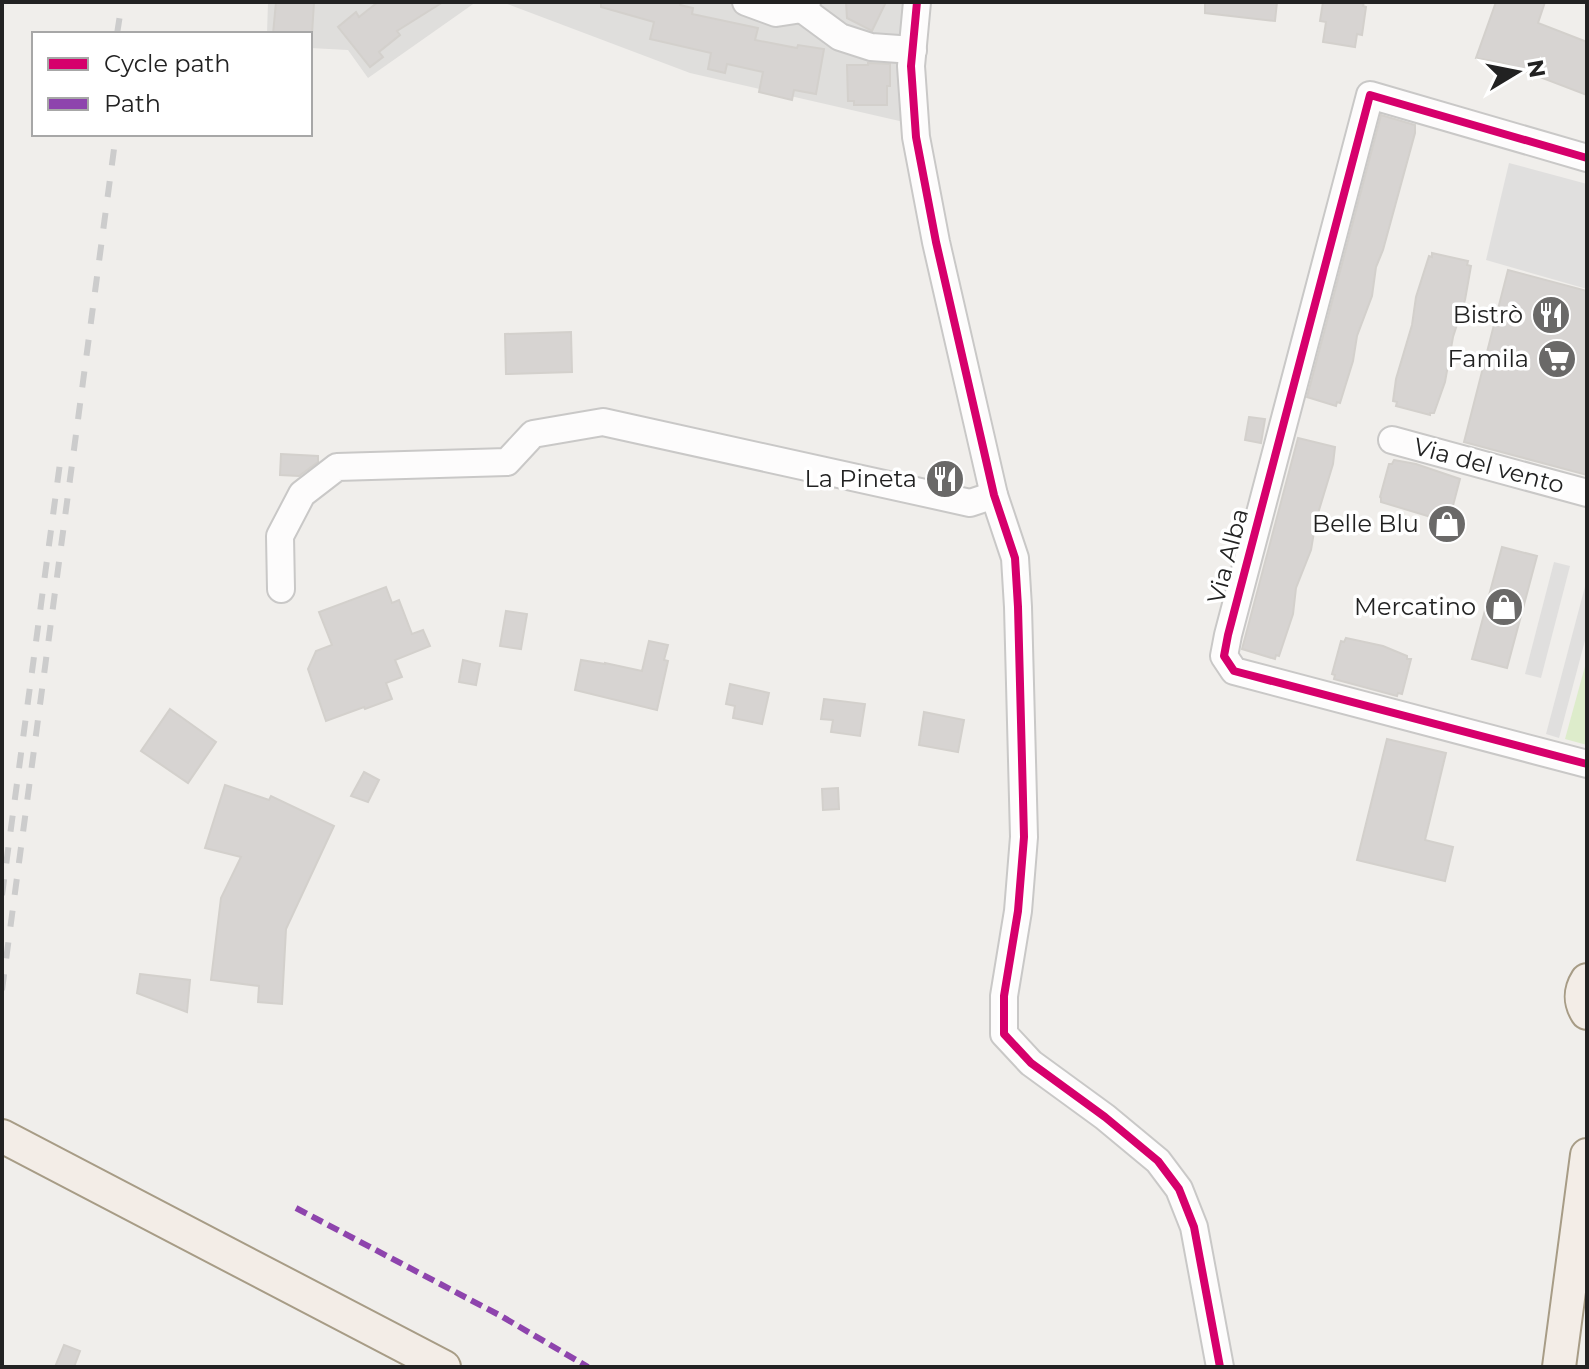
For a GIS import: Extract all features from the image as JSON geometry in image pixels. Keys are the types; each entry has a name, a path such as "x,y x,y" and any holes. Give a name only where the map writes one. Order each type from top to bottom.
{"main road":[{"path":"1587,980 1581,992 1587,1013"},
{"path":"2,1136 444,1367"},
{"path":"1559,1367 1587,1155"}],"street":[{"path":"746,2 776,13 804,6 840,37 871,47 913,50"},
{"path":"917,2 911,66 916,137 936,242 994,495 1015,558 1024,837 1018,911 1004,996 1004,1034 1031,1063 1105,1117 1158,1161 1179,1189 1194,1227 1220,1367"},
{"name":"Via Alba","path":"1587,158 1370,95 1224,656 1234,671 1587,764"},
{"path":"281,589 280,536 302,494 337,467 507,462 533,434 603,422 970,503 994,495"},
{"name":"Via del vento","path":"1392,440 1587,493"}],"shaded area":[{"path":"268,2 476,2 368,78 348,50 312,48 312,32 267,32"},
{"path":"502,2 919,2 917,125 690,73"},
{"path":"1509,163 1587,184 1587,289 1486,260"},
{"path":"1554,562 1570,566 1541,678 1525,674"},
{"path":"1587,579 1587,633 1559,738 1546,734"}],"green space":[{"path":"1587,659 1587,745 1565,739"}],"building":[{"path":"276,2 314,2 312,34 273,32"},
{"path":"378,2 443,2 397,31 400,35 379,52 383,57 370,67 338,27 356,12 359,17"},
{"path":"601,2 681,2 680,5 693,8 692,14 758,28 755,40 797,48 798,45 824,49 816,94 794,90 792,100 759,92 763,72 727,64 725,73 708,69 711,53 650,39 654,22 601,7"},
{"path":"846,2 886,2 872,31 847,18"},
{"path":"1205,2 1277,2 1275,21 1205,13"},
{"path":"1323,2 1364,2 1362,35 1357,34 1355,47 1323,42 1326,22 1320,21"},
{"path":"1496,2 1545,2 1538,23 1587,42 1587,95 1503,63 1476,58"},
{"path":"890,64 887,105 854,105 854,101 848,101 847,65"},
{"path":"1381,115 1415,125 1415,133 1376,267 1372,296 1357,336 1340,403 1337,402 1336,406 1307,397"},
{"path":"1432,253 1468,261 1467,265 1471,266 1445,382 1434,413 1430,415 1396,406 1397,402 1393,401 1416,297"},
{"path":"1508,270 1587,291 1587,475 1464,442"},
{"path":"571,332 572,372 506,374 505,334"},
{"path":"1249,417 1265,419 1261,443 1245,440"},
{"path":"1298,438 1335,447 1311,550 1296,588 1293,614 1279,656 1276,655 1275,659 1242,649"},
{"path":"281,454 318,456 318,462 299,476 280,475"},
{"path":"1394,460 1460,479 1450,517 1446,515 1445,520 1431,517 1381,502 1389,464"},
{"path":"1502,547 1537,556 1507,668 1472,659"},
{"path":"386,587 392,603 399,600 412,634 423,630 430,646 395,660 402,677 386,683 392,699 326,721 308,669 316,651 332,645 319,612"},
{"path":"506,611 527,614 521,649 500,646"},
{"path":"1346,638 1383,646 1411,659 1402,694 1398,693 1397,696 1334,679 1335,675 1332,674 1341,641 1344,642"},
{"path":"649,641 668,645 664,660 668,661 657,710 575,690 581,660 642,671"},
{"path":"463,660 480,664 476,685 459,682"},
{"path":"730,684 769,693 762,724 733,718 735,706 726,704"},
{"path":"824,699 865,704 860,736 831,732 833,720 821,719"},
{"path":"170,709 216,742 188,783 141,751"},
{"path":"924,712 964,720 958,752 919,745"},
{"path":"1387,739 1446,753 1425,840 1453,847 1445,881 1357,860"},
{"path":"364,772 379,780 368,802 351,796"},
{"path":"225,785 269,800 271,796 334,826 286,929 282,1004 258,1002 259,986 211,980 221,898 241,857 205,848"},
{"path":"838,788 839,809 823,810 822,789"},
{"path":"140,974 190,980 187,1012 137,993"},
{"path":"64,1345 80,1351 74,1367 55,1367"}],"railway":[{"path":"117,32 122,2"},
{"path":"2,990 116,136"},
{"path":"2,895 60,463"}],"marked path":[{"path":"296,1208 501,1316 588,1367"}],"cycle path":[{"path":"917,2 911,66 916,137 936,242 994,495 1015,558 1024,837 1018,911 1004,996 1004,1034 1031,1063 1105,1117 1158,1161 1179,1189 1194,1227 1220,1367"},
{"path":"1587,158 1370,95 1224,656 1234,671 1587,764"}],"place":[{"name":"Bistrò","path":"1551,315"},
{"name":"Famila","path":"1557,359"},
{"name":"La Pineta","path":"945,479"},
{"name":"Belle Blu","path":"1447,524"},
{"name":"Mercatino","path":"1504,607"}]}
